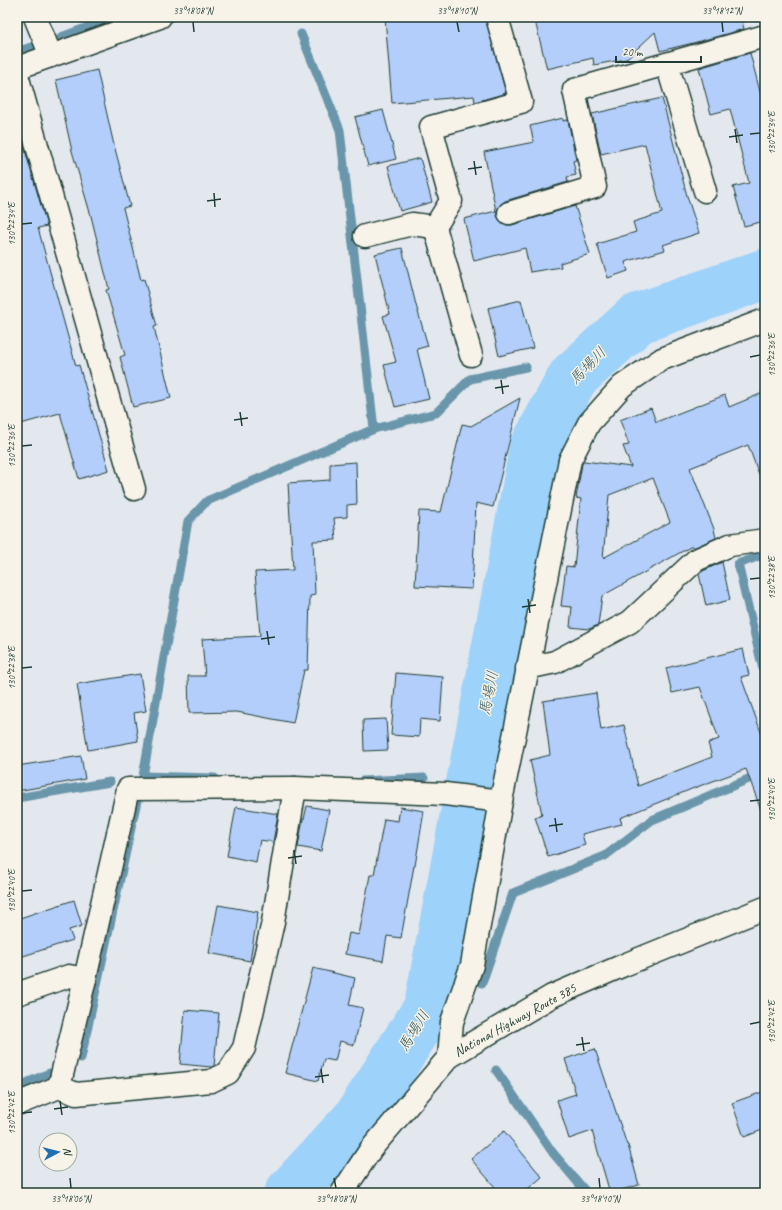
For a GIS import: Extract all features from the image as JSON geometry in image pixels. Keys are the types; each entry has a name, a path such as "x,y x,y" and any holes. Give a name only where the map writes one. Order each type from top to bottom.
{"main road":[{"path":"35,17 51,56"},
{"path":"17,68 160,17"},
{"path":"471,355 435,227 451,201 431,127 521,102 496,17"},
{"path":"510,213 595,187 574,90 765,36"},
{"path":"667,64 705,192"},
{"path":"17,75 134,489"},
{"path":"366,236 412,224 435,227"},
{"path":"449,1056 452,1022 472,965 501,801 570,460 589,423 622,386 662,359 765,320"},
{"path":"527,668 555,662 630,622 696,560 730,545 765,540"},
{"path":"59,1087 86,979 128,789 295,788 446,794 501,801"},
{"path":"17,1104 59,1087 76,1094 211,1080 228,1073 244,1048 272,922 295,788"},
{"name":"National Highway Route 385","path":"342,1193 371,1148 449,1056 552,996 765,908"},
{"path":"17,994 69,976 86,979"}],"building":[{"path":"385,17 485,17 506,93 475,102 474,96 392,103"},
{"path":"534,17 741,17 744,29 660,51 655,32 626,59 594,65 593,58 547,69"},
{"path":"750,53 765,111 765,221 744,226 733,187 749,183 730,109 711,114 699,68"},
{"path":"97,70 130,206 123,208 141,280 144,279 157,326 154,327 171,398 133,407 120,357 125,355 106,290 109,289 91,216 72,151 56,80"},
{"path":"662,98 687,196 699,233 663,245 665,250 625,262 628,271 608,278 597,244 636,232 633,222 662,213 645,144 601,154 592,114"},
{"path":"383,110 396,159 368,166 355,117"},
{"path":"563,118 563,121 568,120 576,160 573,161 576,175 567,177 568,182 505,201 500,205 497,211 497,216 501,222 507,225 512,225 575,206 590,254 560,263 561,267 530,272 525,248 474,261 464,219 496,211 484,152 534,142 530,126"},
{"path":"22,140 47,226 38,228 76,366 79,365 109,470 79,479 60,413 17,425 17,141"},
{"path":"420,158 432,202 400,211 388,166"},
{"path":"402,248 428,346 417,349 429,399 395,407 384,365 396,362 383,316 390,314 375,254"},
{"path":"521,300 533,348 499,356 488,308"},
{"path":"765,392 765,485 763,485 748,445 690,468 714,529 716,538 693,548 692,546 602,596 598,625 589,629 570,627 572,607 561,606 566,566 574,567 581,499 576,498 582,464 584,461 631,467 623,446 629,445 620,420 651,408 656,422 725,395 729,407","holes":["653,478 670,522 603,558 609,495"]},
{"path":"520,398 493,507 476,503 472,589 415,586 419,511 441,512 462,424 471,426"},
{"path":"356,462 357,504 347,505 347,517 334,518 336,540 313,541 315,595 310,596 308,670 304,670 293,723 237,712 189,713 188,676 205,676 202,639 260,636 255,572 293,570 288,483 330,480 330,464"},
{"path":"722,562 730,600 706,606 699,574"},
{"path":"743,649 749,675 741,677 765,743 765,813 762,813 746,769 620,818 622,824 582,834 585,845 548,857 535,817 542,814 530,760 550,755 543,701 596,693 601,730 624,725 638,786 712,757 708,743 719,739 700,687 672,693 666,668"},
{"path":"396,673 443,677 440,721 420,719 419,737 391,735"},
{"path":"140,674 146,711 134,713 138,741 88,750 77,684"},
{"path":"386,719 388,750 364,751 363,720"},
{"path":"81,756 85,779 17,791 17,766"},
{"path":"307,806 329,810 321,851 298,847"},
{"path":"236,807 278,814 273,842 260,840 256,862 227,856"},
{"path":"400,807 424,811 401,938 387,936 383,961 345,954 349,933 359,935 370,875 374,875 384,819 398,821"},
{"path":"74,900 82,926 69,930 73,940 17,958 17,919"},
{"path":"218,905 258,912 250,961 209,953"},
{"path":"313,968 355,978 349,1005 363,1008 354,1045 340,1041 335,1061 324,1059 318,1081 285,1073"},
{"path":"185,1010 219,1013 214,1066 180,1064"},
{"path":"595,1049 628,1145 639,1185 610,1193 592,1131 569,1139 557,1100 576,1094 565,1059"},
{"path":"765,1091 765,1129 744,1137 732,1103"},
{"path":"504,1131 542,1177 523,1193 500,1193 471,1159"}],"waterway":[{"path":"61,37 116,17"},
{"path":"301,34 340,130 374,429"},
{"path":"17,52 31,47"},
{"name":"馬場川","path":"290,1193 358,1119 429,1008 535,447 573,377 637,319 765,274"},
{"path":"215,778 143,776 188,521 207,501 374,429 436,413 470,379 526,367"},
{"path":"765,554 738,564 765,678"},
{"path":"482,983 513,893 605,856 652,820 765,772"},
{"path":"362,781 424,778"},
{"path":"17,798 110,782"},
{"path":"81,1058 138,796"},
{"path":"496,1070 553,1153 587,1193"},
{"path":"17,1087 49,1073"}]}
